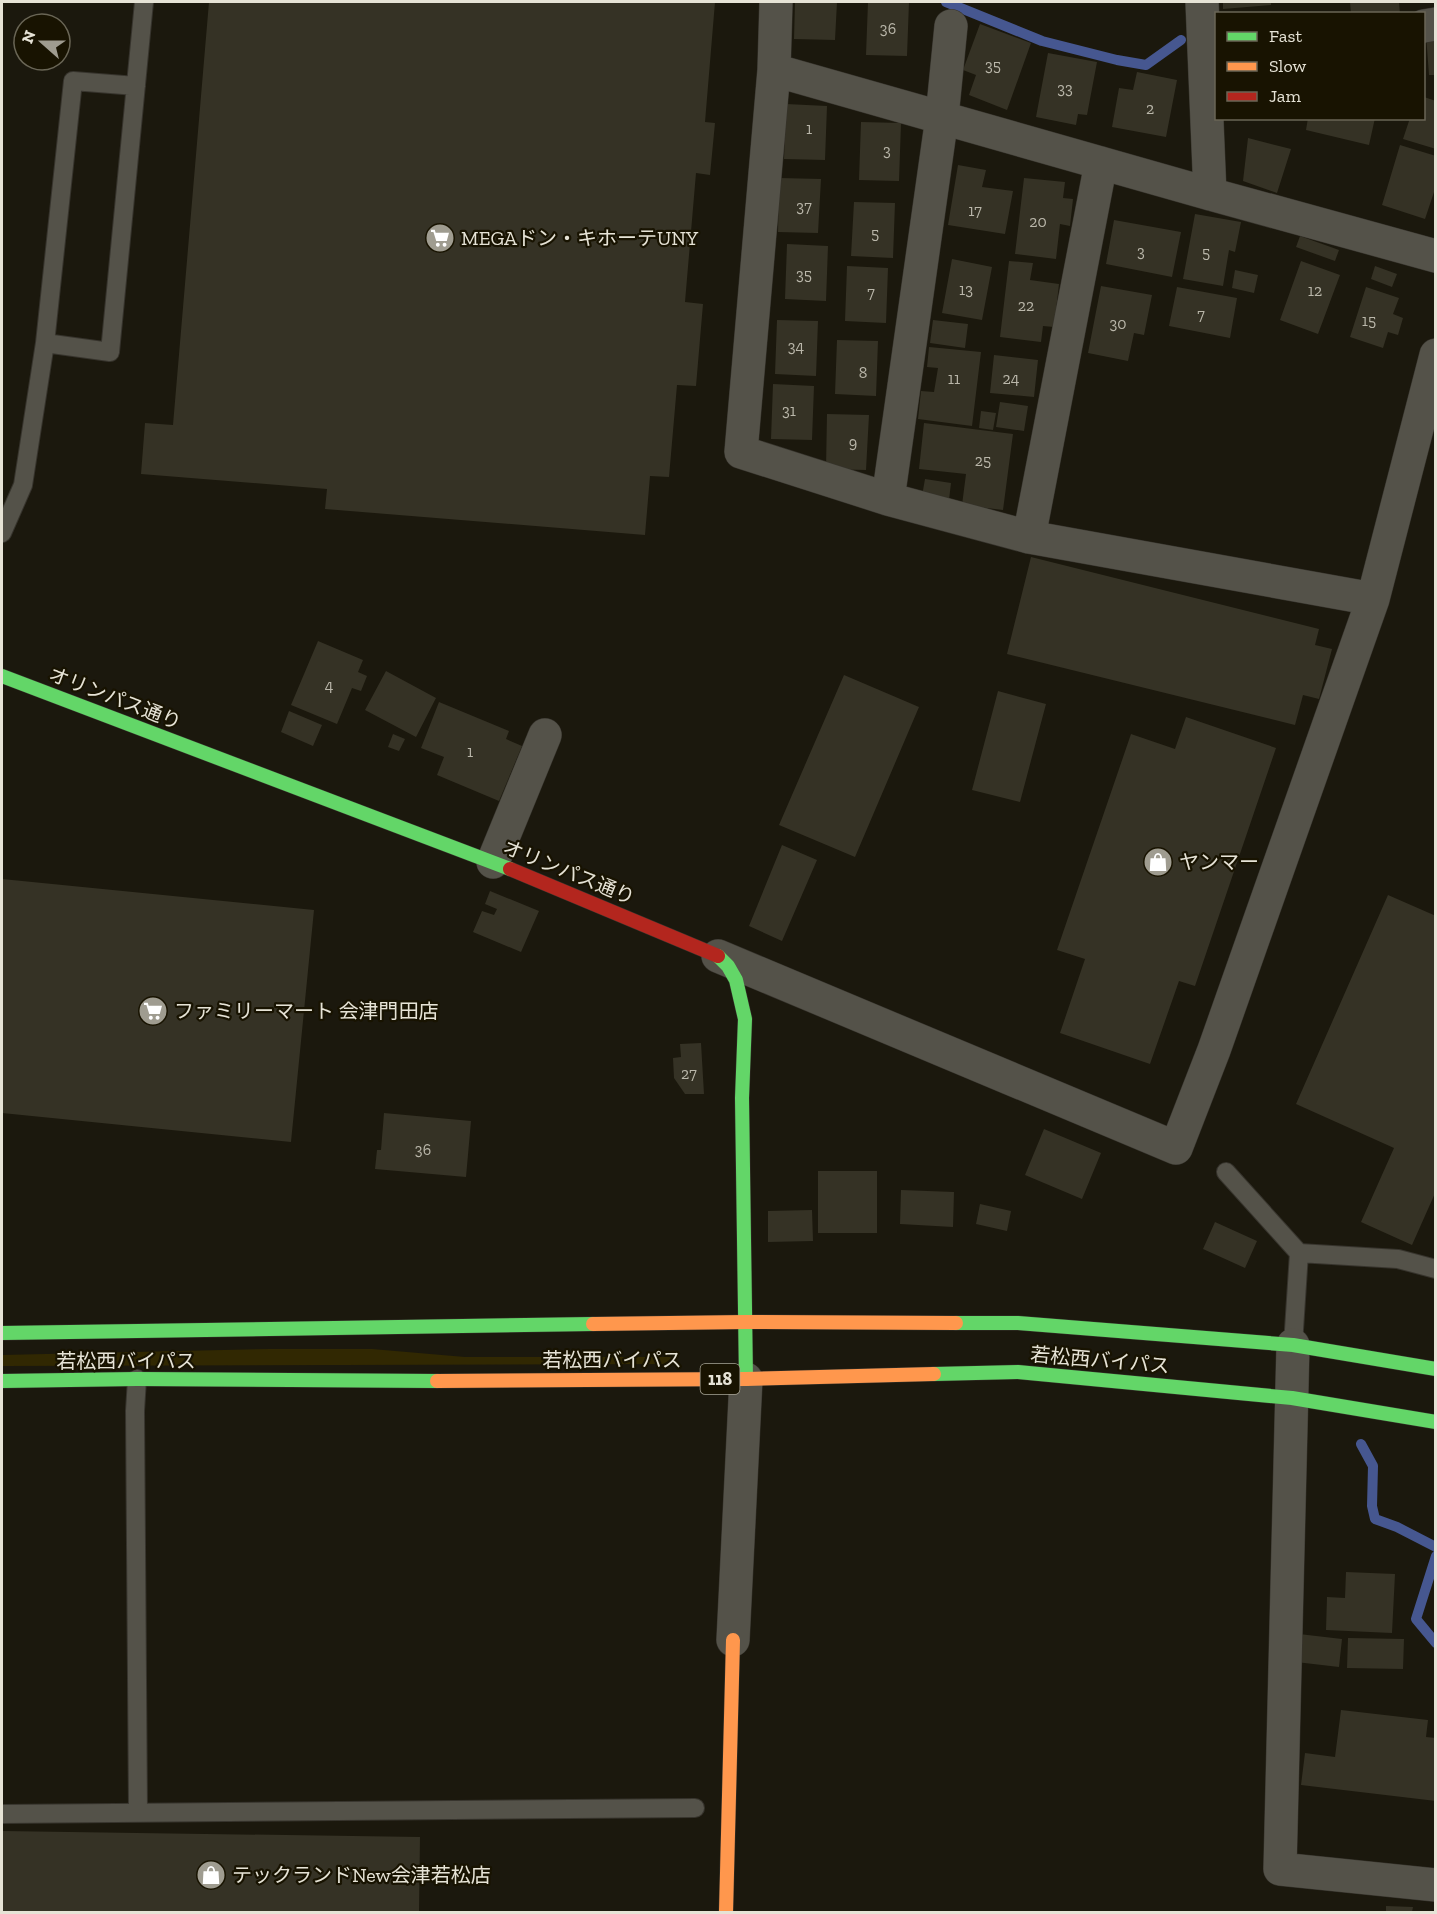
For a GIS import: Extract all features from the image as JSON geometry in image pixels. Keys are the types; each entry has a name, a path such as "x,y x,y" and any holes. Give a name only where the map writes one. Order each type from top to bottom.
{"main road":[{"name":"オリンパス通り","path":"2,676 493,862 718,956 728,966 736,980 745,1019 742,1098 746,1379"},
{"name":"若松西バイパス","path":"2,1333 745,1322 1018,1323 1293,1345 1436,1369"},
{"name":"若松西バイパス","path":"2,1382 137,1379 336,1381 746,1379 1018,1372 1292,1398 1436,1422"},
{"path":"726,1912 733,1640"}],"street":[{"path":"776,2 774,70 741,452 888,500 1029,537 1373,599"},
{"path":"1203,2 1210,194"},
{"path":"888,500 942,117 951,26"},
{"path":"774,70 1436,256"},
{"path":"1029,537 1101,163"},
{"path":"718,956 1176,1148 1218,1038 1373,599 1436,355"},
{"path":"493,862 545,735"},
{"path":"1293,1345 1280,1869 1436,1886"},
{"path":"733,1640 746,1379"}],"lane":[{"path":"45,343 110,352 144,2"},
{"path":"2,533 22,485 45,343 73,81 136,86"},
{"path":"1226,1172 1299,1254 1398,1259 1436,1269"},
{"path":"1293,1345 1299,1254"},
{"path":"137,1379 135,1411 138,1813"},
{"path":"2,1814 695,1808"}],"shaded area":[{"path":"372,1349 465,1357 670,1357 675,1362 671,1364 2,1366 2,1355"}],"building":[{"name":"MEGAドン・キホーテUNY","path":"209,2 715,2 705,122 715,123 710,175 696,173 685,302 703,304 696,386 677,385 669,477 650,476 645,535 325,509 327,489 141,474 145,423 173,425"},
{"path":"795,2 837,2 835,40 794,39"},
{"path":"868,2 909,2 907,56 866,55"},
{"path":"1223,2 1271,2 1271,5 1223,9"},
{"path":"1350,2 1399,2 1400,12 1351,12"},
{"path":"980,24 1031,43 1007,110 969,95 976,75 963,70"},
{"path":"1436,34 1436,75 1429,75 1426,35"},
{"path":"1048,53 1097,62 1087,115 1078,114 1076,125 1036,117"},
{"path":"1137,72 1177,80 1166,137 1112,127 1119,88 1133,90"},
{"path":"1425,97 1436,101 1436,149 1403,139 1409,120 1425,120"},
{"path":"786,104 827,106 825,160 784,159"},
{"path":"1308,120 1375,120 1369,145 1306,130"},
{"path":"861,122 901,123 899,181 859,180"},
{"path":"1248,138 1291,149 1277,193 1243,181"},
{"path":"1400,145 1436,156 1436,186 1425,219 1382,205"},
{"path":"958,165 986,170 982,187 1013,191 1005,234 948,225"},
{"path":"779,178 821,179 818,233 778,232"},
{"path":"1024,178 1065,182 1063,198 1073,199 1070,226 1060,224 1056,259 1015,254"},
{"path":"854,202 895,203 893,258 851,256"},
{"path":"1195,214 1241,222 1235,252 1229,250 1223,286 1183,279"},
{"path":"1114,220 1181,232 1172,277 1106,264"},
{"path":"1300,236 1339,250 1335,261 1296,247"},
{"path":"787,244 828,246 826,301 785,299"},
{"path":"952,259 992,267 982,320 942,313"},
{"path":"1009,261 1033,263 1030,280 1059,284 1054,327 1043,326 1041,342 1000,337"},
{"path":"1301,261 1340,275 1318,334 1280,320"},
{"path":"847,266 888,268 886,323 845,321"},
{"path":"1375,266 1397,274 1392,287 1371,279"},
{"path":"1235,270 1258,275 1254,293 1232,288"},
{"path":"1101,286 1152,295 1144,335 1134,333 1128,361 1088,353"},
{"path":"1177,287 1237,298 1230,338 1169,326"},
{"path":"1366,287 1399,298 1393,314 1403,318 1398,335 1388,332 1383,348 1350,337"},
{"path":"777,320 818,321 816,376 775,374"},
{"path":"933,320 968,324 965,348 930,343"},
{"path":"837,340 878,341 876,396 835,394"},
{"path":"929,347 981,352 972,426 918,419 921,391 934,392 938,368 927,367"},
{"path":"994,355 1038,360 1034,397 990,393"},
{"path":"773,384 814,386 812,440 771,439"},
{"path":"1000,402 1028,406 1024,431 996,427"},
{"path":"981,411 996,413 993,430 979,428"},
{"path":"827,414 869,415 866,470 826,469"},
{"path":"924,423 1013,434 1003,510 962,505 966,474 919,469"},
{"path":"925,479 951,483 949,500 922,496"},
{"path":"1031,557 1319,629 1315,645 1332,649 1319,699 1303,695 1295,725 1007,654"},
{"path":"318,641 363,660 358,672 367,676 361,691 352,688 337,724 291,705"},
{"path":"386,671 436,698 416,737 365,710"},
{"path":"844,675 919,707 855,857 779,825"},
{"path":"998,691 1046,704 1020,802 972,790"},
{"path":"439,702 509,731 506,739 522,746 499,801 437,775 444,757 421,748"},
{"path":"289,711 322,725 313,746 281,732"},
{"path":"1186,717 1276,748 1195,986 1179,981 1150,1064 1060,1033 1085,959 1057,950 1131,734 1175,749"},
{"path":"393,734 405,739 399,751 388,747"},
{"path":"782,845 817,860 782,941 749,926"},
{"name":"ファミリーマート 会津門田店","path":"2,879 314,910 291,1142 2,1113"},
{"path":"490,891 539,911 521,952 473,932 482,911 494,915 497,909 485,904"},
{"path":"1388,895 1436,916 1436,1191 1412,1245 1361,1222 1394,1148 1296,1104"},
{"path":"701,1043 704,1094 685,1094 674,1078 673,1058 681,1057 680,1044"},
{"path":"384,1113 471,1121 466,1177 375,1169 377,1150 381,1150"},
{"path":"1044,1129 1101,1153 1082,1199 1025,1175"},
{"path":"818,1171 877,1171 877,1233 818,1233"},
{"path":"901,1190 954,1192 953,1227 900,1224"},
{"path":"980,1204 1011,1211 1007,1231 976,1224"},
{"path":"812,1210 813,1241 768,1242 768,1211"},
{"path":"1215,1222 1257,1241 1245,1268 1203,1249"},
{"path":"1346,1572 1395,1574 1392,1633 1326,1630 1327,1597 1345,1598"},
{"path":"1299,1634 1342,1639 1339,1667 1296,1662"},
{"path":"1348,1638 1404,1639 1403,1669 1347,1668"},
{"path":"1341,1710 1428,1720 1426,1737 1436,1738 1436,1801 1301,1785 1305,1753 1335,1757"},
{"name":"テックランドNew会津若松店","path":"2,1831 420,1837 419,1912 2,1912"},
{"path":"1386,1906 1413,1907 1412,1912 1386,1912"}],"waterway":[{"path":"946,2 1042,41 1146,65 1181,40"},
{"path":"1361,1444 1373,1466 1372,1506 1375,1519 1397,1527 1436,1547"},
{"path":"1436,1556 1416,1619 1436,1643"}],"traffic: fast":[{"path":"2,676 510,869"},
{"path":"718,956 728,966 736,980 745,1019 742,1098 746,1379"},
{"path":"956,1323 1018,1323 1293,1345 1436,1369"},
{"path":"2,1333 593,1324"},
{"path":"934,1374 1018,1372 1292,1398 1436,1422"},
{"path":"2,1381 137,1379 437,1381"}],"traffic: slow":[{"path":"593,1324 956,1323"},
{"path":"437,1381 746,1379 934,1374"},
{"path":"726,1912 733,1640"}],"traffic: jam":[{"path":"510,869 718,956"}],"place":[{"name":"MEGAドン・キホーテUNY","path":"440,238"},
{"name":"ヤンマー","path":"1158,862"},
{"name":"ファミリーマート 会津門田店","path":"153,1011"},
{"name":"テックランドNew会津若松店","path":"211,1875"}]}
